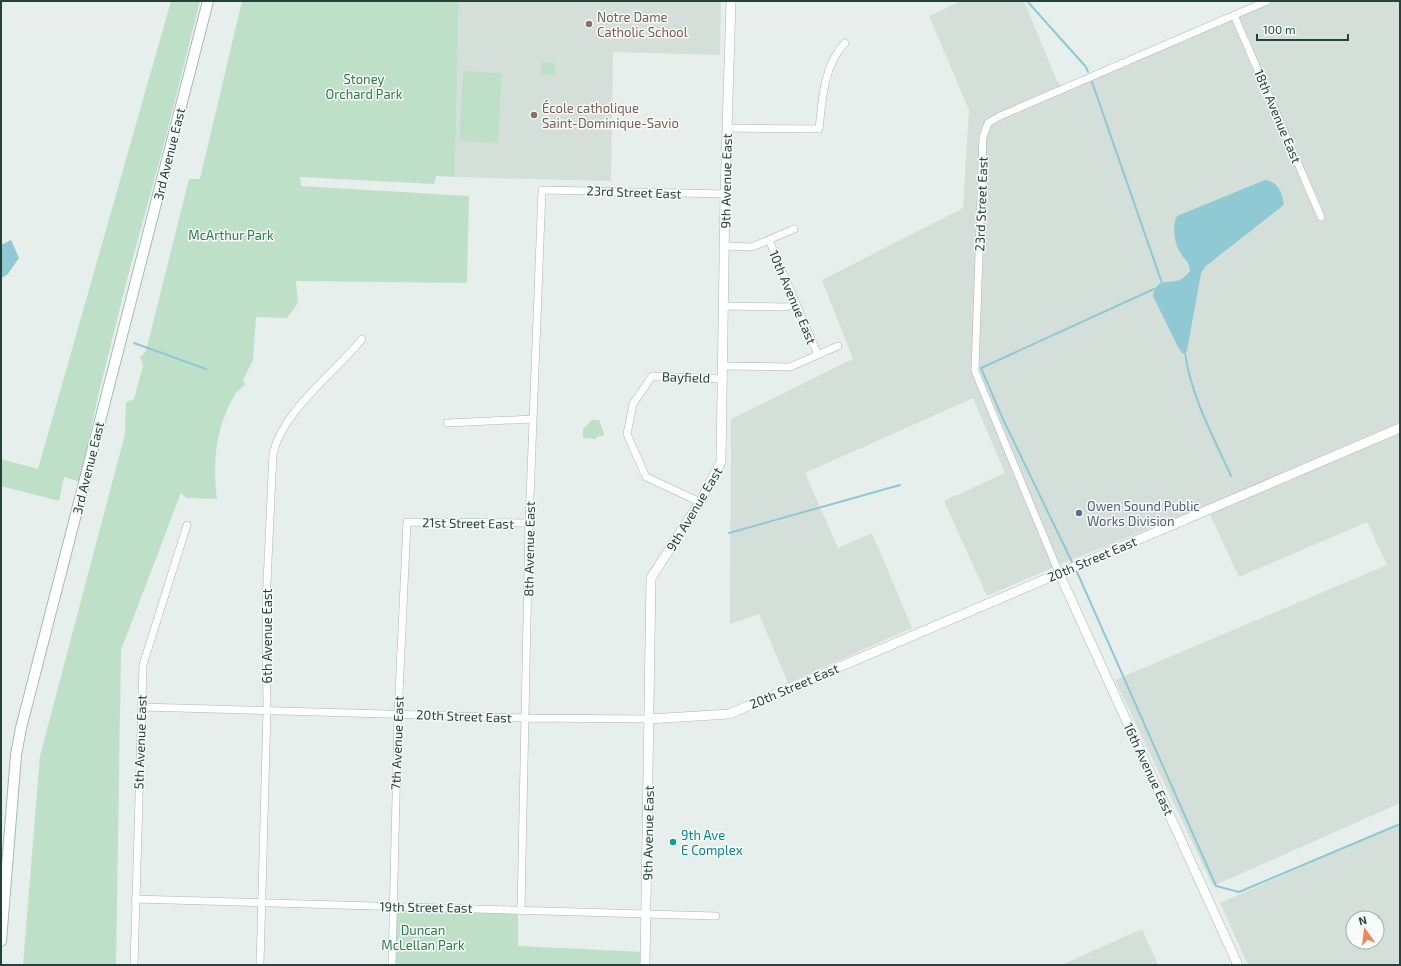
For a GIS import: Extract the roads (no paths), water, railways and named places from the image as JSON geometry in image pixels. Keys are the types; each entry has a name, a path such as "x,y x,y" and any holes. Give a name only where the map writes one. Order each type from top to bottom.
{"main road":[{"name":"3rd Avenue East","path":"1,941 16,755 21,728 208,1"}],"street":[{"name":"9th Avenue East","path":"645,965 651,578 700,502 721,462 725,194 731,1"},
{"name":"23rd Street East","path":"1059,573 975,371 983,137 988,123 1000,116 1267,1"},
{"name":"18th Avenue East","path":"1234,15 1322,217"},
{"path":"727,128 819,129 825,84 838,54 845,43"},
{"name":"23rd Street East","path":"542,190 725,194"},
{"name":"8th Avenue East","path":"522,909 529,524 542,190"},
{"path":"725,246 752,247 794,229"},
{"name":"10th Avenue East","path":"769,240 818,355"},
{"path":"724,306 786,307 796,304"},
{"name":"6th Avenue East","path":"260,965 267,710 266,604 272,462 275,447 284,426 297,408 345,360 362,340"},
{"path":"723,366 790,367 838,346"},
{"name":"Bayfield","path":"700,502 646,477 627,434 633,404 652,376 723,379"},
{"path":"447,423 533,420"},
{"name":"20th Street East","path":"142,707 525,718 649,719 729,714 1400,428"},
{"name":"21st Street East","path":"407,522 529,524"},
{"name":"7th Avenue East","path":"392,965 398,714 407,522"},
{"name":"5th Avenue East","path":"134,965 143,666 186,525"},
{"name":"16th Avenue East","path":"1059,573 1238,965"},
{"name":"19th Street East","path":"135,899 261,904 522,909 716,916"}],"water":[{"path":"1265,180 1270,181 1279,188 1284,204 1206,266 1201,273 1187,351 1183,354 1178,347 1153,296 1155,289 1159,284 1179,280 1190,271 1189,265 1178,248 1175,239 1175,220 1177,216"},
{"path":"11,240 19,258 7,275 1,278 1,245"}],"waterway":[{"path":"1027,1 1086,67 1088,72"},
{"path":"1092,82 1162,283"},
{"path":"1072,562 1002,417 981,368 1154,289"},
{"path":"134,343 206,369"},
{"path":"1185,353 1197,400 1231,476"},
{"path":"729,533 900,485"},
{"path":"1077,572 1216,886 1239,892 1400,824"}],"place":[{"name":"Notre Dame Catholic School","path":"589,24"},
{"name":"École catholique Saint-Dominique-Savio","path":"534,115"},
{"name":"Owen Sound Public Works Division","path":"1079,513"},
{"name":"9th Ave E Complex","path":"673,842"}],"park label":[{"name":"Stoney Orchard Park","path":"364,86"},
{"name":"McArthur Park","path":"231,235"},
{"name":"Duncan McLellan Park","path":"423,938"}]}
